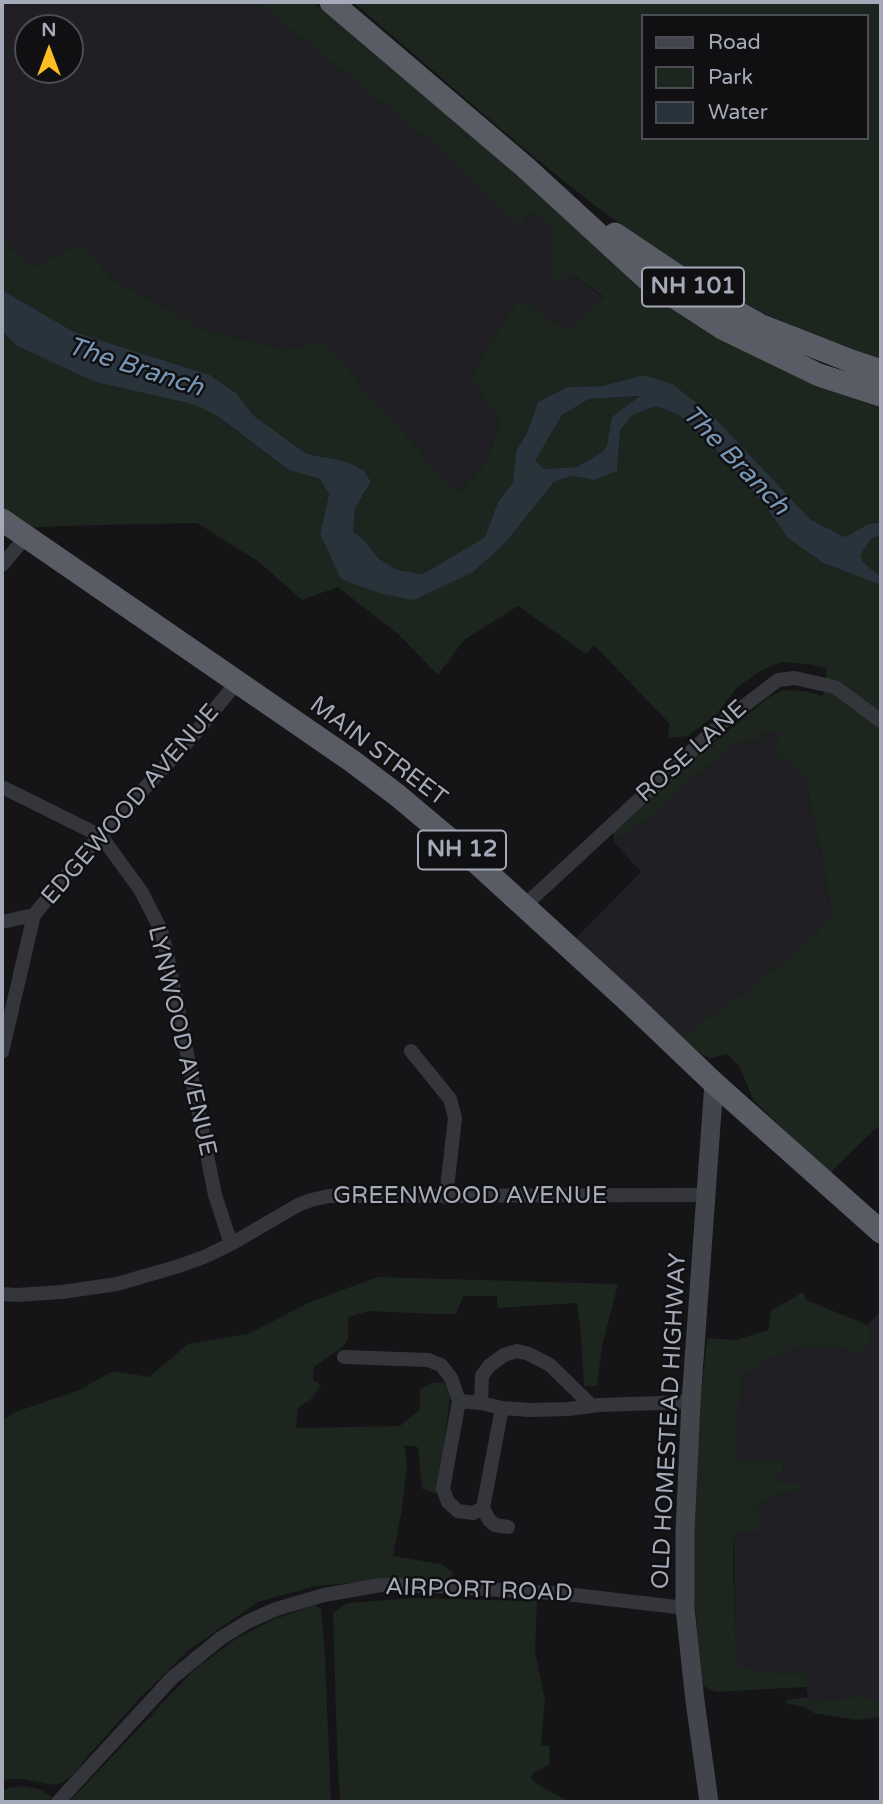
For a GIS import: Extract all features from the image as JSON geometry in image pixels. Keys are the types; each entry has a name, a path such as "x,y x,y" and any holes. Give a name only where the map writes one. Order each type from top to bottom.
{"highway":[{"name":"NH 101","path":"331,2 525,166 647,279 724,329 819,375 881,395"},
{"name":"NH 101","path":"525,166 614,233 706,295 762,326 881,371"},
{"name":"MAIN STREET","path":"2,520 352,761 397,795 466,853 714,1083 881,1232"}],"main road":[{"name":"OLD HOMESTEAD HIGHWAY","path":"709,1802 685,1608 685,1531 691,1402 714,1083"}],"street":[{"path":"2,565 26,537"},
{"name":"ROSE LANE","path":"524,906 723,722 778,680 794,678 835,687 881,721"},
{"name":"EDGEWOOD AVENUE","path":"2,1052 34,915 88,849 193,736 237,682"},
{"name":"LYNWOOD AVENUE","path":"2,787 101,836 141,891 161,930 215,1195 230,1244"},
{"path":"2,922 34,915"},
{"path":"411,1051 450,1099 455,1118 446,1197"},
{"name":"GREENWOOD AVENUE","path":"2,1294 62,1292 117,1284 179,1266 230,1244 298,1205 329,1196 706,1195"},
{"path":"481,1403 482,1376 489,1366 504,1355 517,1351 550,1365 592,1406"},
{"path":"344,1357 428,1360 441,1365 451,1378 459,1401 443,1489 448,1502 458,1511 473,1513 483,1508"},
{"path":"459,1401 502,1408 543,1410 691,1402"},
{"path":"502,1408 483,1508 495,1525 508,1527"},
{"name":"AIRPORT ROAD","path":"58,1802 172,1678 221,1638 276,1609 324,1595 381,1585 566,1594 685,1608"}],"shaded area":[{"path":"2,2 257,2 456,162 519,227 529,211 551,226 574,276 604,298 566,330 518,300 471,378 500,421 485,465 458,493 323,340 285,350 209,332 112,279 81,243 34,266 2,242"},
{"path":"763,731 779,733 775,752 805,779 825,871 831,916 816,934 750,989 680,1037 575,939 641,872 614,842 644,821 733,744 759,740"},
{"path":"881,1309 881,1705 870,1698 857,1696 809,1702 803,1672 782,1674 740,1668 735,1632 734,1531 743,1530 752,1508 775,1495 802,1488 798,1482 778,1484 773,1475 783,1471 784,1461 735,1463 741,1377 765,1361 799,1347 838,1346 872,1339 868,1325"}],"green space":[{"path":"257,2 314,2 490,151 589,241 881,403 881,522 868,524 845,537 811,520 712,415 643,375 602,386 567,387 538,402 526,435 516,451 513,482 498,502 485,537 423,574 397,570 378,558 363,539 353,532 355,508 371,483 324,457 307,454 254,416 237,394 210,375 74,332 2,290 2,242 34,266 81,243 112,279 209,332 285,350 323,340 458,493 485,465 500,422 471,378 519,299 566,330 604,297 575,276 551,283 551,226 529,211 519,228 456,162"},
{"path":"353,2 881,2 881,360 806,332 716,288 595,206"},
{"path":"2,331 17,346 95,382 192,404 219,417 289,470 320,479 329,494 320,534 379,593 505,543 554,482 572,476 595,480 617,471 620,430 633,415 656,406 679,415 707,440 764,504 788,538 823,563 881,585 881,1125 830,1173 753,1100 740,1067 727,1054 710,1058 680,1037 750,989 816,934 831,916 825,871 805,779 775,752 779,733 763,731 759,740 733,744 644,821 614,842 613,831 704,750 769,697 784,690 805,691 823,696 827,668 782,662 762,670 736,688 718,713 688,736 668,738 669,723 594,645 586,654 518,606 464,640 438,675 399,635 338,587 302,600 259,562 197,523 30,528 2,508"},
{"path":"641,396 610,435 602,452 577,467 544,469 534,461 562,415 589,399"},
{"path":"881,536 881,576 863,562 859,555 872,538"},
{"path":"377,1277 618,1284 602,1346 597,1386 584,1386 577,1303 497,1308 497,1296 463,1296 456,1314 369,1311 348,1317 348,1340 314,1367 313,1380 321,1385 311,1399 298,1408 296,1428 400,1426 420,1409 420,1390 431,1383 444,1382 450,1397 438,1494 422,1489 418,1447 404,1445 407,1464 393,1556 441,1564 453,1572 451,1581 361,1582 316,1586 258,1602 190,1649 139,1699 74,1774 62,1783 54,1785 22,1779 2,1782 2,1421 13,1413 79,1390 113,1371 149,1377 188,1344 248,1334 308,1303"},
{"path":"803,1292 806,1300 868,1325 872,1339 860,1354 838,1346 799,1347 765,1361 741,1377 736,1462 784,1461 783,1471 774,1475 778,1483 799,1482 802,1488 775,1495 752,1508 762,1512 762,1531 734,1531 733,1556 735,1632 740,1667 782,1674 804,1672 806,1687 716,1692 703,1686 692,1576 699,1414 707,1338 736,1340 768,1330 771,1311"},
{"path":"414,1598 537,1601 535,1651 545,1700 541,1745 550,1746 549,1765 535,1772 530,1778 570,1802 340,1802 333,1613 347,1603"},
{"path":"315,1605 321,1609 325,1655 331,1802 69,1802 194,1670 237,1638 275,1619"},
{"path":"857,1696 870,1698 881,1705 881,1717 856,1720 814,1713 804,1707 786,1703 787,1700 808,1697 810,1702"},
{"path":"23,1786 39,1789 52,1797 47,1802 2,1802 2,1792 8,1788"}],"water":[{"name":"The Branch","path":"2,290 74,332 210,375 237,394 254,416 307,454 348,462 364,471 371,482 355,508 353,532 363,539 378,558 397,570 423,574 485,537 498,502 513,482 516,451 526,435 538,402 567,387 602,386 643,375 672,384 712,415 811,520 845,537 868,524 881,522 881,536 872,538 860,555 863,562 881,576 881,585 823,563 788,538 764,504 707,440 679,415 656,406 633,415 620,430 617,471 595,480 572,476 554,482 505,543 473,572 414,600 379,593 341,579 320,534 329,494 320,479 289,470 219,417 192,404 95,382 17,346 2,331","holes":["640,396 612,417 607,446 577,467 544,469 535,461 562,415 589,399"]}]}
